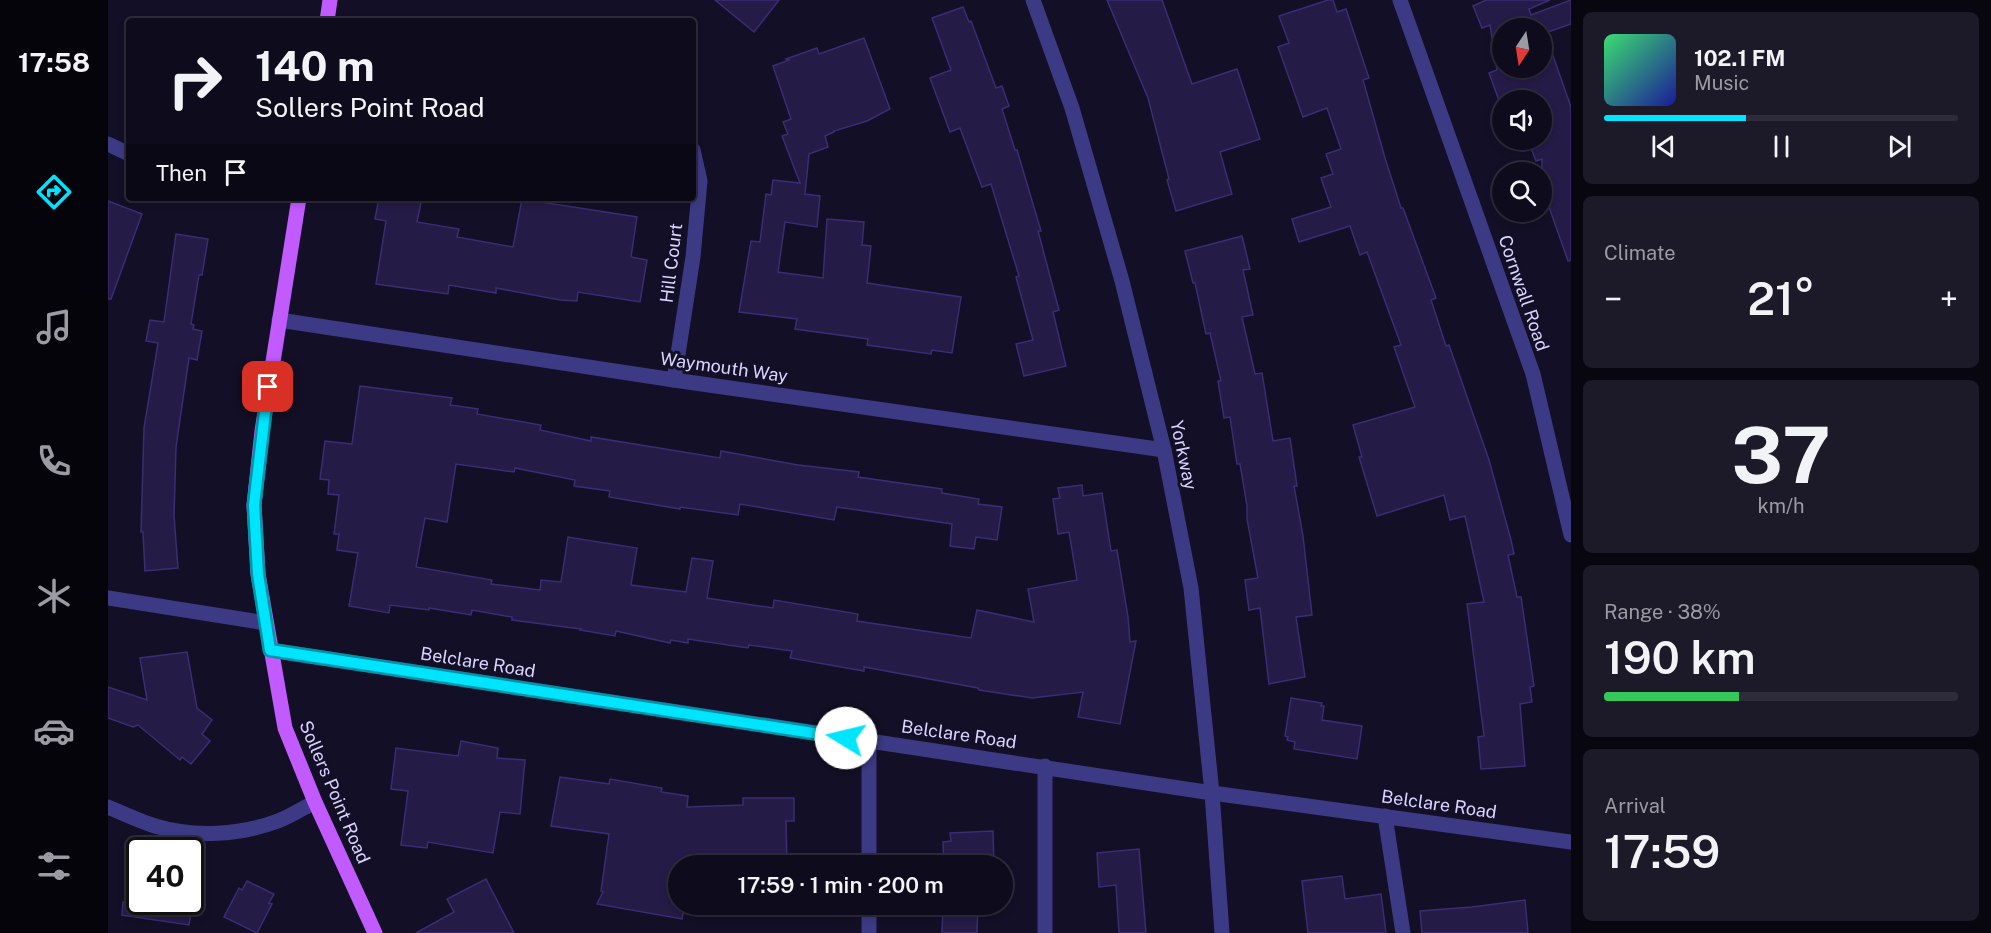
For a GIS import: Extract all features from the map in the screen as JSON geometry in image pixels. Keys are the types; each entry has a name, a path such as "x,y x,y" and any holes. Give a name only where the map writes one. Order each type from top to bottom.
{"main road":[{"path":"327,18 330,0"},
{"name":"Sollers Point Road","path":"299,201 262,431 254,505 258,574 285,728 315,802 375,933"}],"street":[{"name":"Yorkway","path":"1033,0 1072,108 1122,281 1164,450 1191,588 1212,793 1222,933"},
{"name":"Cornwall Road","path":"1400,0 1533,374 1571,535"},
{"path":"108,144 126,153"},
{"name":"Hill Court","path":"674,380 693,256 700,181 696,163"},
{"name":"Waymouth Way","path":"279,320 674,380 1164,450"},
{"path":"108,598 266,623"},
{"name":"Belclare Road","path":"270,650 1212,793 1571,842"},
{"path":"869,741 870,855"},
{"path":"1045,766 1045,933"},
{"path":"108,807 156,826 188,833 210,834 244,830 277,821 315,802"},
{"path":"1385,816 1402,933"},
{"path":"869,915 869,933"}],"building":[{"path":"715,0 779,0 754,32"},
{"path":"1107,0 1162,0 1192,84 1237,69 1260,139 1220,152 1232,194 1176,211 1148,98"},
{"path":"1333,0 1337,12 1346,9 1369,78 1363,80 1385,158 1401,208 1403,208 1436,298 1431,300 1489,460 1511,540 1514,554 1508,555 1517,597 1521,597 1534,686 1530,687 1532,702 1520,704 1525,766 1481,769 1478,737 1484,736 1467,604 1484,602 1465,516 1450,520 1444,495 1377,516 1359,457 1362,457 1353,425 1415,407 1394,347 1401,345 1367,252 1360,255 1350,226 1299,242 1292,219 1331,207 1321,178 1333,174 1326,154 1341,149 1327,108 1303,117 1278,47 1289,43 1279,16"},
{"path":"1486,0 1550,0 1529,9 1531,15 1571,0 1571,24 1552,31 1552,18 1492,18 1492,38 1490,25 1482,28 1473,6"},
{"path":"963,7 969,22 971,21 996,88 1002,86 1009,106 1002,109 1015,150 1017,150 1041,231 1038,231 1059,310 1053,312 1066,366 1024,376 1016,344 1033,340 1016,277 1019,276 991,184 982,187 960,128 950,132 930,78 951,70 932,18"},
{"path":"864,38 890,109 867,121 825,136 828,147 809,154 805,194 820,196 817,227 785,222 778,272 823,278 827,219 864,222 862,245 871,246 867,283 961,297 952,353 932,350 931,354 867,345 868,339 795,329 797,319 739,312 751,241 760,242 766,194 771,195 773,180 800,183 782,136 788,134 783,122 791,119 773,66 817,48 819,54"},
{"path":"1552,53 1571,107 1571,260 1568,261 1552,216 1552,162 1542,162 1542,159 1536,161 1532,150 1552,150 1552,90 1495,90 1489,73 1492,72 1492,78 1552,78"},
{"path":"108,201 142,214 111,299 108,299"},
{"path":"378,201 421,201 417,222 459,229 457,237 513,247 522,201 535,201 637,217 631,257 647,260 640,302 578,292 577,301 496,288 496,293 449,285 448,294 376,284 386,221 375,219"},
{"path":"176,234 208,239 191,324 194,325 193,329 202,331 197,360 189,358 176,447 174,516 178,568 145,571 143,532 141,532 144,428 158,343 146,341 150,320 164,322"},
{"path":"1242,236 1250,269 1243,270 1253,315 1242,317 1255,374 1262,373 1273,441 1290,438 1297,486 1294,486 1303,536 1312,615 1296,617 1305,677 1269,684 1260,608 1249,610 1245,580 1258,578 1240,464 1237,464 1230,417 1224,418 1218,381 1221,381 1210,333 1206,334 1195,283 1193,283 1185,251"},
{"path":"360,386 452,398 450,405 478,409 477,414 541,425 540,430 591,441 591,437 720,458 721,451 798,465 859,472 858,477 942,489 942,493 979,499 978,504 1002,507 997,540 976,537 974,549 950,546 952,524 837,507 834,520 740,504 738,515 680,507 680,509 609,497 610,491 574,486 575,480 515,468 514,472 456,464 447,522 425,518 416,567 492,580 491,584 540,590 541,580 561,582 568,537 637,548 631,585 686,592 692,558 713,561 707,598 773,608 774,600 858,614 857,621 971,638 977,610 1034,622 1028,589 1077,580 1069,532 1058,534 1053,499 1060,498 1058,488 1082,485 1083,496 1102,493 1111,551 1117,550 1130,642 1136,641 1120,724 1078,717 1083,692 1032,698 864,667 864,671 790,658 792,651 749,645 748,648 688,639 688,643 671,640 670,643 616,631 615,636 512,620 512,617 472,610 471,615 429,608 429,610 390,605 389,613 349,606 358,553 337,550 339,534 334,534 339,495 328,494 329,480 320,479 325,441 352,444"},
{"path":"187,652 197,708 212,720 202,734 210,741 191,764 182,757 180,760 138,725 133,727 108,718 108,687 147,700 140,658"},
{"path":"1291,698 1322,703 1321,706 1324,706 1322,720 1362,726 1357,759 1294,749 1295,742 1287,740 1288,737 1285,736"},
{"path":"461,741 498,748 497,758 525,760 520,814 500,812 493,853 428,842 427,848 401,845 408,791 391,789 396,748 458,756"},
{"path":"560,777 609,784 610,779 662,788 661,792 688,796 687,807 743,805 743,798 794,798 794,821 786,821 787,855 668,855 668,915 683,915 682,919 597,904 603,892 601,891 609,834 551,826"},
{"path":"993,831 994,855 944,855 943,842 951,841 950,833"},
{"path":"1139,849 1146,933 1119,933 1116,885 1099,887 1097,853"},
{"path":"1342,876 1345,899 1381,894 1386,933 1308,933 1302,881"},
{"path":"486,879 514,933 416,933 454,912 447,899"},
{"path":"247,881 274,894 269,903 272,904 257,933 224,917 239,888 242,890"},
{"path":"1525,900 1528,933 1422,933 1420,911"},
{"path":"123,902 126,902 126,915 191,915 189,925 122,915"},
{"path":"943,915 978,915 977,933 942,933"}],"route":[{"path":"268,387 254,505 258,574 270,650 846,738"}]}
